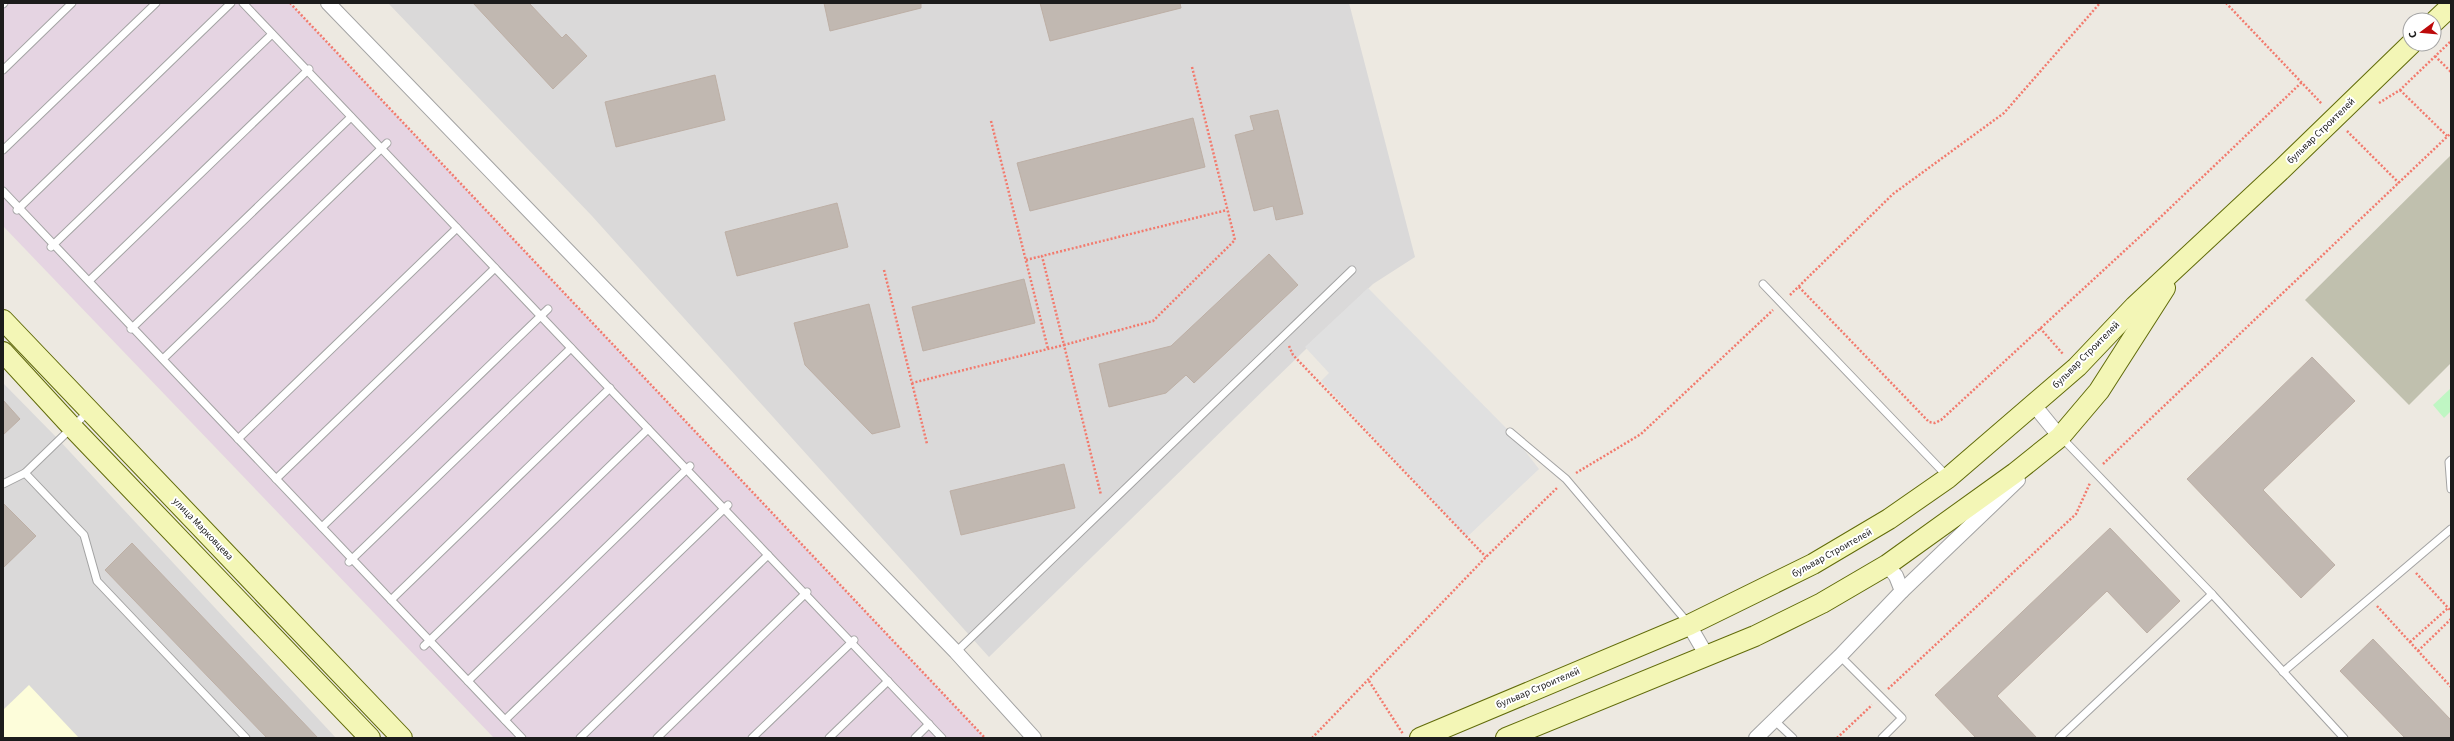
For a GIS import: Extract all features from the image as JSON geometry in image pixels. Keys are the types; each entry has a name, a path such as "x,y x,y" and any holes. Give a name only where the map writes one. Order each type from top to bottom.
{"main road":[{"path":"2442,14 2451,6"},
{"name":"бульвар Строителей","path":"1420,738 1689,625 1813,564 1859,539 1948,478 2077,367 2135,306 2403,52"},
{"name":"бульвар Строителей","path":"1506,738 1755,636 1822,603 1887,565 2015,473 2060,437 2099,391 2178,266"},
{"name":"улица Марковцева","path":"3,320 402,738"},
{"path":"3,352 72,427 370,738"}],"street":[{"path":"328,3 956,652 1034,738"},
{"path":"2034,405 2060,437"},
{"name":"бульвар Строителей","path":"1756,738 1840,656 1902,591 2060,437"},
{"path":"1887,565 1896,576 1902,591"},
{"path":"1689,625 1707,656"}],"lane":[{"path":"3,70 72,3"},
{"path":"3,150 156,3"},
{"path":"18,209 231,3"},
{"path":"243,3 648,429 689,468 768,555 853,641 888,681 942,738"},
{"path":"52,245 272,34"},
{"path":"89,281 308,70"},
{"path":"132,328 351,117"},
{"path":"163,360 387,143"},
{"path":"3,191 52,245 89,281 322,527 350,560 391,600 427,643 468,681 522,738"},
{"path":"238,439 457,228"},
{"path":"276,479 495,268"},
{"path":"956,652 1104,507 1284,337 1352,270"},
{"path":"1763,284 1782,302 1948,478"},
{"path":"322,527 548,309"},
{"path":"350,560 571,348"},
{"path":"391,600 610,388"},
{"path":"3,484 25,473 90,410"},
{"path":"427,643 648,429"},
{"path":"1510,432 1566,479 1689,625"},
{"path":"2060,437 2212,594 2344,738"},
{"path":"2451,460 2449,462 2451,489"},
{"path":"468,681 689,468"},
{"path":"25,473 84,535 97,581 246,738"},
{"path":"505,720 726,507"},
{"path":"2283,672 2369,597 2451,529"},
{"path":"580,738 768,555"},
{"path":"657,738 806,593"},
{"path":"2059,738 2212,594"},
{"path":"752,738 853,641"},
{"path":"1840,656 1902,718 1882,738"},
{"path":"829,738 888,681"},
{"path":"1774,720 1794,738"},
{"path":"914,738 929,724"}],"path":[{"path":"290,3 985,738"},
{"path":"1312,738 1369,681 1486,557 1566,479 1641,434 1799,287 1893,194 2004,113 2100,3"},
{"path":"2226,3 2325,108"},
{"path":"2447,136 2400,90 2451,41"},
{"path":"2435,56 2451,72"},
{"path":"912,383 1153,321 1235,240 1192,67"},
{"path":"1799,287 1929,422 1935,423 1941,420 2146,231 2302,82"},
{"path":"991,121 1048,349"},
{"path":"2345,129 2399,183"},
{"path":"1837,738 2076,514 2095,472 2451,133"},
{"path":"1026,260 1227,210"},
{"path":"1042,256 1104,507"},
{"path":"884,270 927,444"},
{"path":"2040,328 2063,354"},
{"path":"1284,337 1293,355 1486,557"},
{"path":"2408,565 2451,611"},
{"path":"2369,597 2451,687"},
{"path":"2410,642 2448,608"},
{"path":"2418,651 2451,619"},
{"path":"1369,681 1405,738"}],"shaded area":[{"path":"3,3 290,3 985,738 494,738 3,226"},
{"path":"388,3 1349,3 1415,257 1373,284 989,657 592,216"},
{"path":"2451,155 2451,363 2409,405 2305,300"},
{"path":"1368,288 1510,432 1539,469 1467,537 1321,381 1329,373 1305,347"},
{"path":"3,383 58,439 336,738 3,738"},
{"path":"29,685 79,738 3,738 3,710"}],"green space":[{"path":"2451,388 2451,411 2444,418 2433,405"}],"building":[{"path":"473,3 529,3 562,38 566,34 587,56 553,89"},
{"path":"824,3 921,3 921,8 830,31"},
{"path":"1040,3 1180,3 1181,8 1050,41"},
{"path":"715,75 725,120 616,147 605,102"},
{"path":"1278,110 1303,214 1276,220 1273,206 1254,211 1235,135 1254,130 1250,116"},
{"path":"1193,118 1205,167 1030,211 1017,163"},
{"path":"837,203 848,247 737,276 725,232"},
{"path":"1269,254 1298,285 1194,383 1186,375 1166,393 1109,407 1099,364 1171,346"},
{"path":"1024,279 1035,323 923,351 912,307"},
{"path":"869,304 900,427 872,434 805,365 794,323"},
{"path":"2312,357 2355,401 2263,490 2335,565 2301,598 2187,479"},
{"path":"3,400 20,419 3,435"},
{"path":"1064,464 1075,508 961,535 950,491"},
{"path":"3,503 36,536 3,568"},
{"path":"2110,528 2180,601 2147,633 2107,591 1997,696 2037,738 1976,738 1935,695"},
{"path":"132,543 318,738 267,738 105,570"},
{"path":"2373,639 2451,720 2451,738 2405,738 2340,671"}]}
